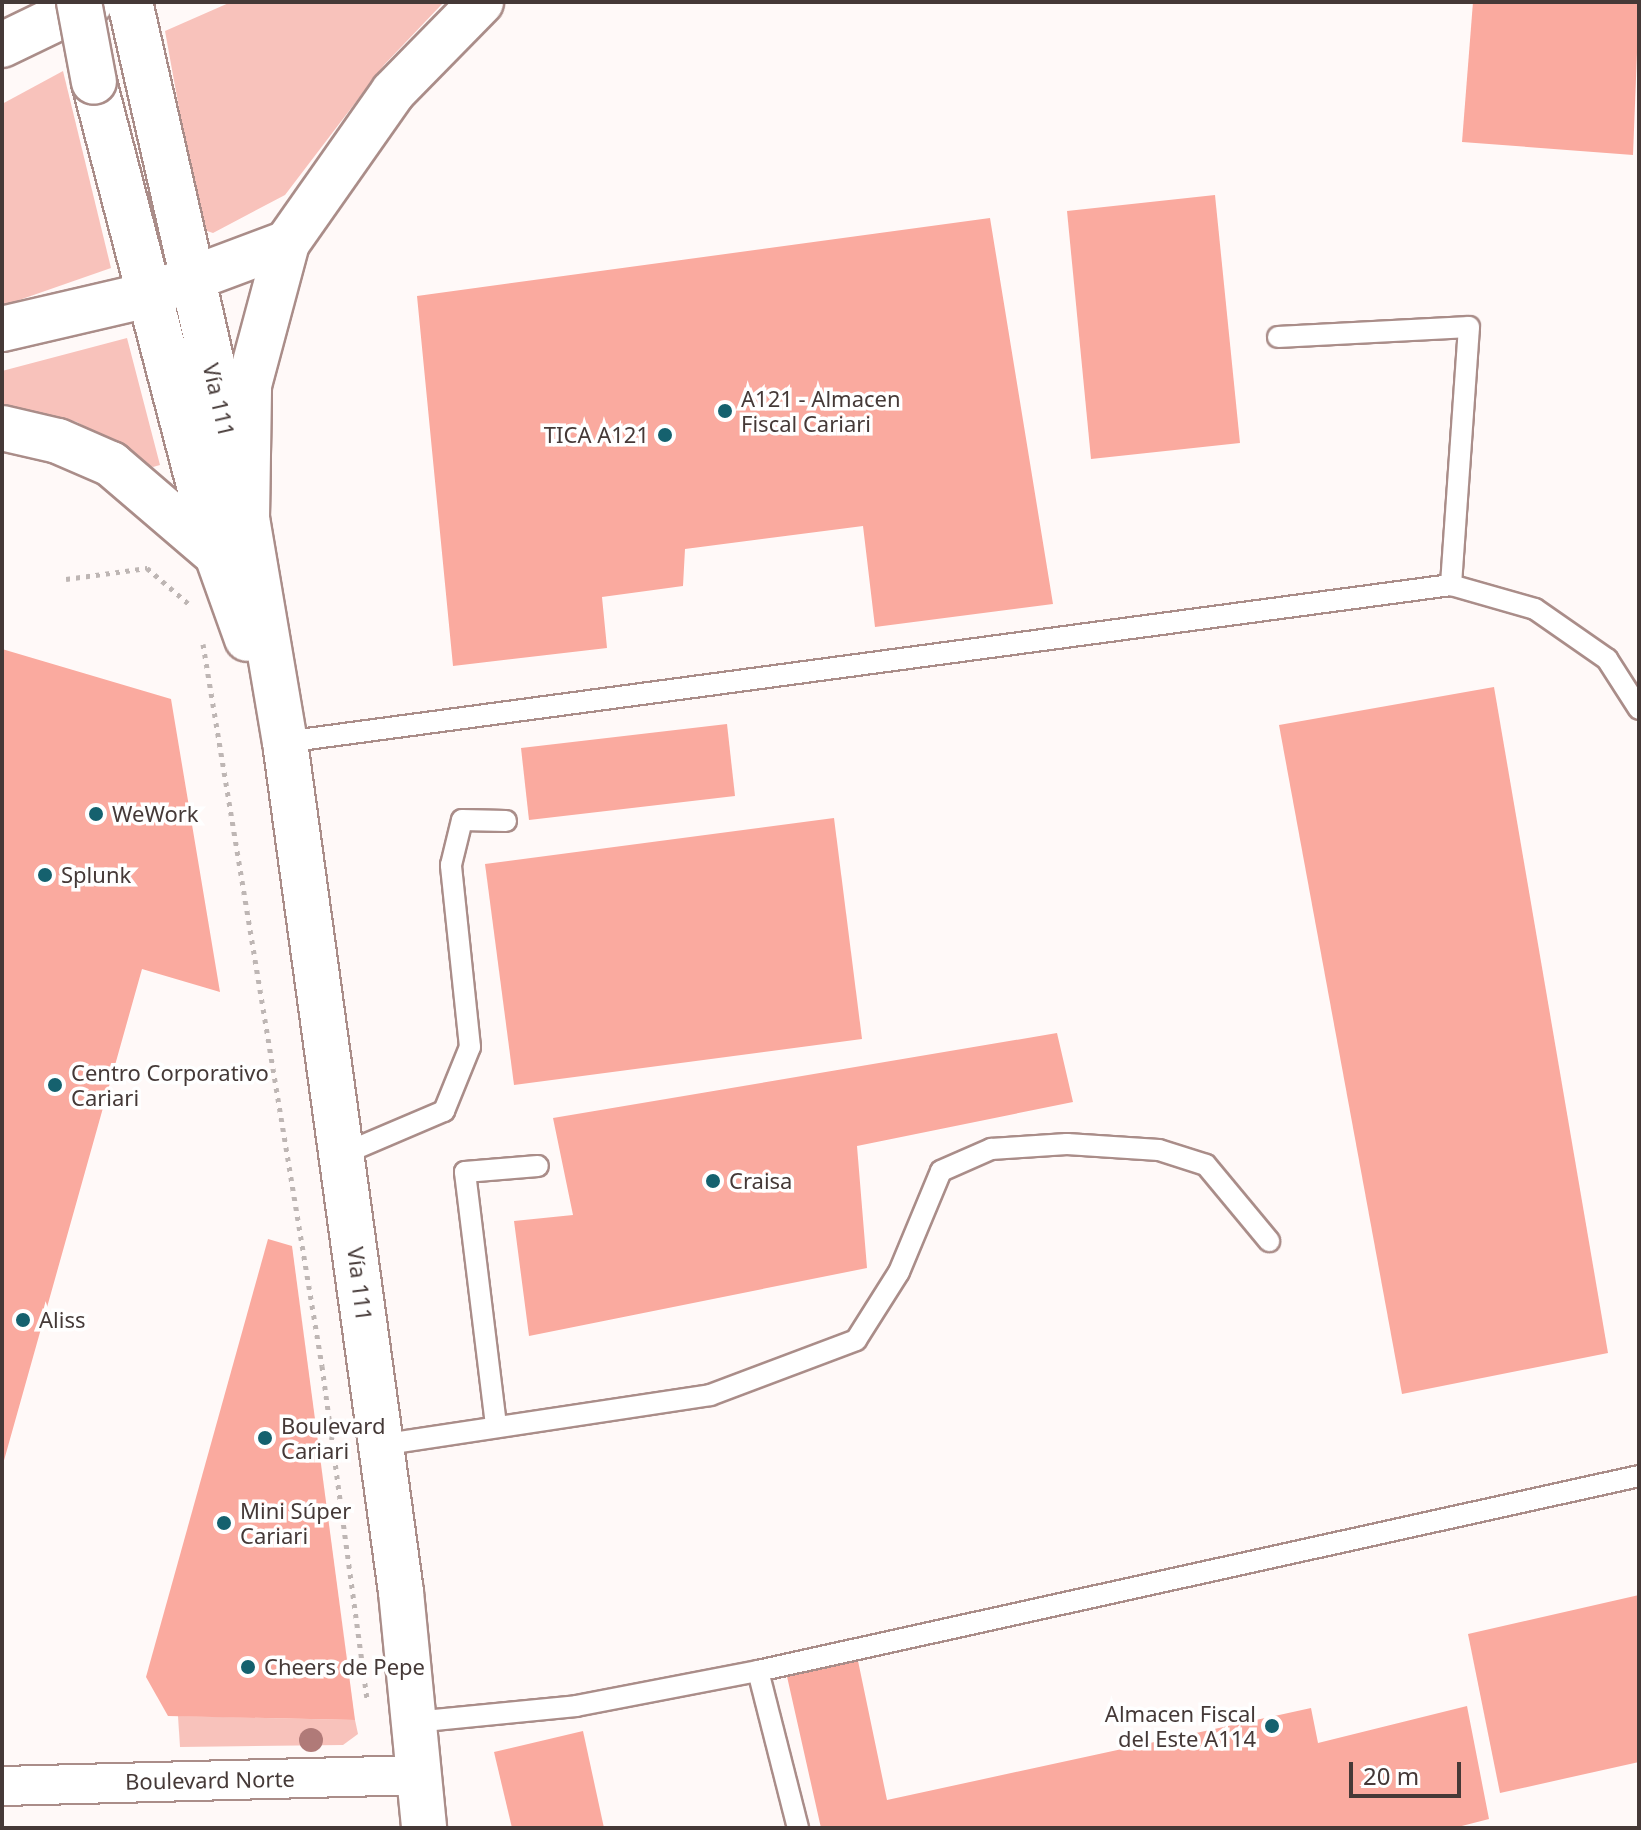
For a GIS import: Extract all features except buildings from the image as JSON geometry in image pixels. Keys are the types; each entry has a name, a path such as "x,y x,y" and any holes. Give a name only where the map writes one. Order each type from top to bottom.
{"main road":[{"name":"Vía 111","path":"79,2 94,82 217,555 285,742"},
{"path":"2,45 91,2"},
{"name":"Vía 111","path":"130,2 140,60 247,518 285,742 343,1154 414,1722 424,1828"},
{"path":"247,518 249,385 287,243 393,92 481,2"},
{"path":"2,329 148,295 287,243"},
{"path":"2,428 58,441 111,464 217,555"}],"street":[{"name":"Boulevard Norte","path":"2,1786 419,1775"}],"lane":[{"path":"1278,337 1469,327 1451,585"},
{"path":"285,742 1451,585 1535,609 1607,659 1639,709"},
{"path":"343,1154 444,1111 470,1047 451,865 462,820 506,821"},
{"path":"380,1445 710,1395 856,1340 899,1272 941,1171 991,1149 1067,1144 1159,1150 1195,1161 1206,1165 1269,1241"},
{"path":"496,1425 465,1172 538,1166"},
{"path":"414,1722 576,1706 758,1671 1639,1476"},
{"path":"758,1671 798,1828"}],"path":[{"path":"66,579 147,568 197,611"},
{"path":"200,626 308,1271 369,1713"}],"shaded area":[{"path":"231,2 444,2 384,65 285,195 213,233 201,229 165,31"},
{"path":"63,71 111,268 2,306 2,104"},
{"path":"127,338 160,465 153,467 77,422 2,404 2,371"},
{"path":"178,1716 355,1720 358,1734 343,1745 180,1747"}],"place":[{"name":"A121 - Almacen Fiscal Cariari","path":"725,411"},
{"name":"TICA A121","path":"665,435"},
{"name":"WeWork","path":"96,814"},
{"name":"Splunk","path":"45,875"},
{"name":"Centro Corporativo Cariari","path":"55,1085"},
{"name":"Craisa","path":"713,1181"},
{"name":"Aliss","path":"23,1320"},
{"name":"Boulevard Cariari","path":"265,1438"},
{"name":"Mini Súper Cariari","path":"224,1523"},
{"name":"Cheers de Pepe","path":"248,1667"},
{"name":"Almacen Fiscal del Este A114","path":"1272,1726"}]}
